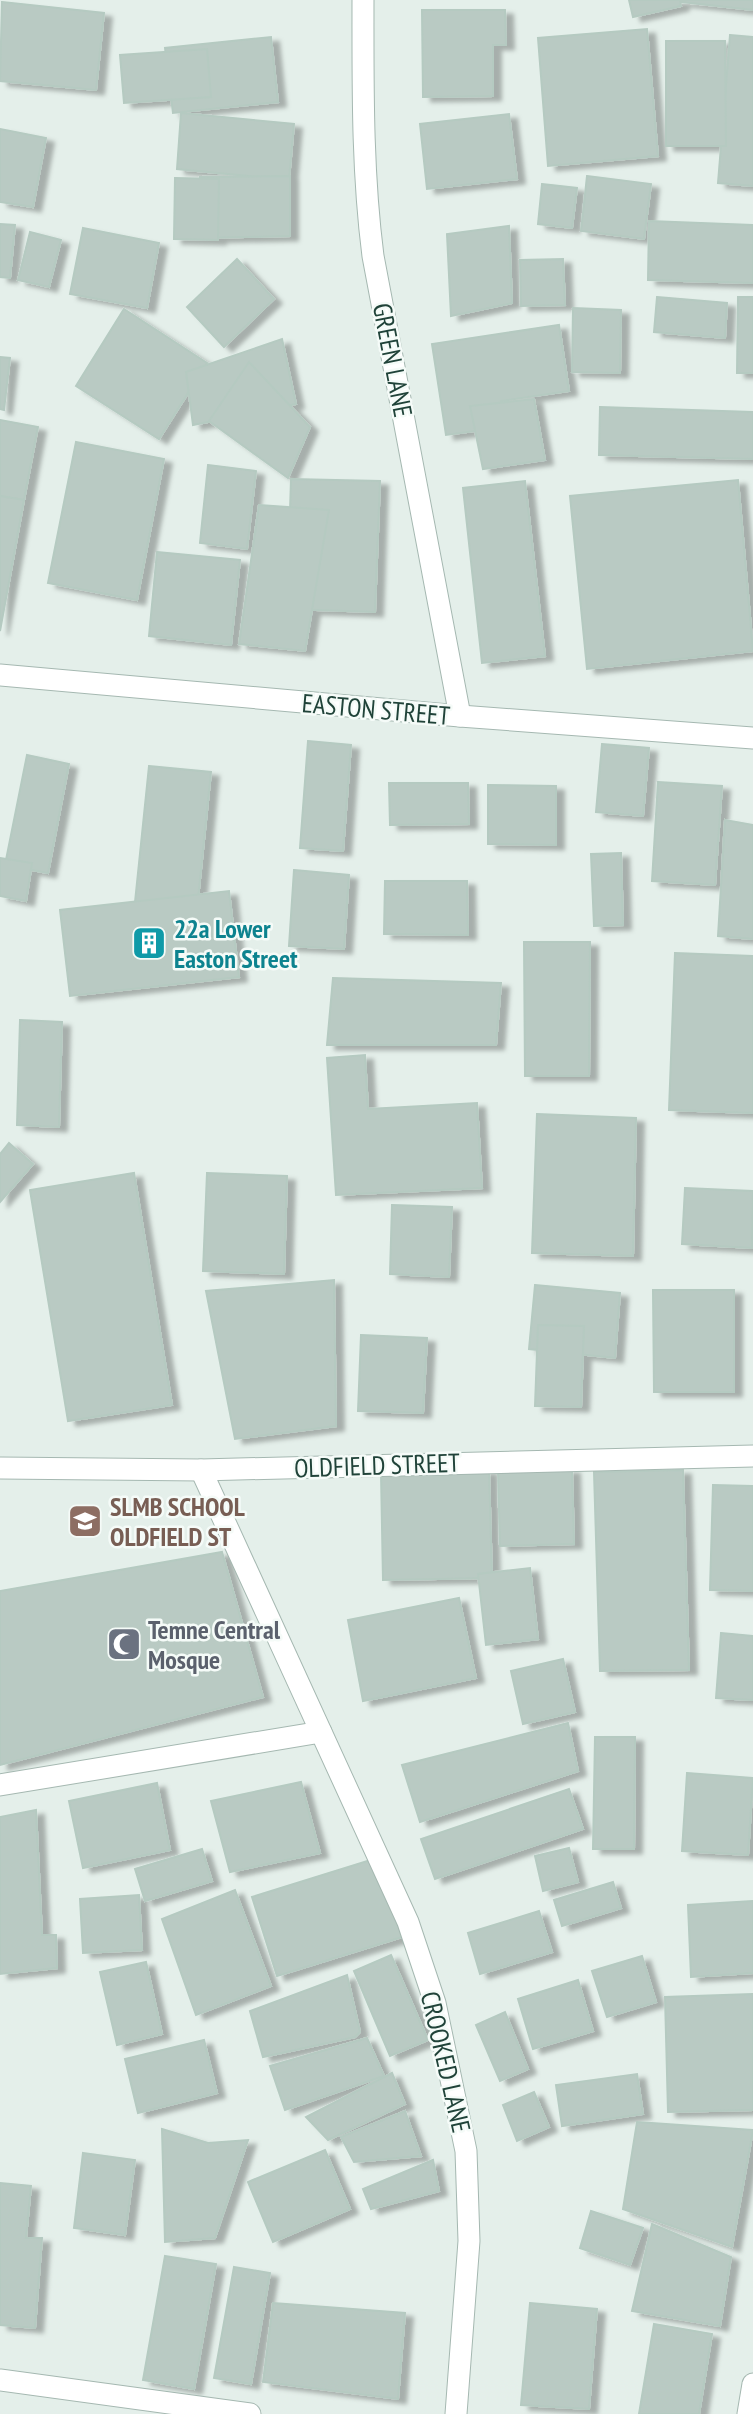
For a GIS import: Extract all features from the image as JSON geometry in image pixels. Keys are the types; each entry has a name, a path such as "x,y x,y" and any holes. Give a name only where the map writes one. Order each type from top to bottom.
{"street":[{"name":"GREEN LANE","path":"363,0 363,132 366,202 373,256 460,716"},
{"name":"EASTON STREET","path":"0,675 460,716 753,738"},
{"name":"OLDFIELD STREET","path":"0,1468 201,1470 753,1456"},
{"name":"CROOKED LANE","path":"201,1470 408,1922 435,2003 466,2151 469,2241 456,2414"},
{"path":"0,1785 321,1732"},
{"path":"0,2380 190,2410 250,2414"},
{"path":"748,2414 753,2384"}],"building":[{"path":"629,0 680,0 681,6 633,17"},
{"path":"753,0 753,10 682,2"},
{"path":"2,2 104,13 96,90 0,81"},
{"path":"422,10 505,10 506,45 493,45 493,96 423,97"},
{"path":"647,29 658,156 548,166 538,38"},
{"path":"730,35 753,37 753,186 718,183"},
{"path":"271,37 278,102 173,113 165,48"},
{"path":"666,41 725,41 726,146 666,146"},
{"path":"207,49 211,97 124,103 120,55"},
{"path":"181,113 294,124 289,180 177,169"},
{"path":"509,114 517,179 427,189 420,124"},
{"path":"0,129 46,138 33,207 0,202"},
{"path":"290,176 290,236 201,238 200,177"},
{"path":"587,176 651,184 644,239 581,231"},
{"path":"175,178 219,179 218,240 174,239"},
{"path":"542,184 577,188 572,228 538,224"},
{"path":"649,221 753,225 753,283 648,280"},
{"path":"0,224 15,225 10,278 0,277"},
{"path":"509,226 512,303 451,316 447,234"},
{"path":"83,228 159,243 147,308 70,294"},
{"path":"30,232 61,240 49,287 18,280"},
{"path":"237,259 274,299 224,347 187,307"},
{"path":"563,259 565,305 521,306 520,260"},
{"path":"657,297 727,303 725,338 654,332"},
{"path":"738,297 753,297 753,373 737,373"},
{"path":"573,308 621,310 620,373 572,372"},
{"path":"124,309 207,363 159,439 76,386"},
{"path":"559,325 569,391 501,401 505,427 446,435 432,344"},
{"path":"282,339 296,404 193,425 186,372"},
{"path":"0,357 10,358 4,410 0,409"},
{"path":"249,362 310,427 288,478 209,421"},
{"path":"534,399 545,460 483,469 470,406"},
{"path":"600,407 753,412 753,459 599,455"},
{"path":"0,420 38,427 24,500 0,496"},
{"path":"76,442 164,459 137,600 48,583"},
{"path":"208,465 256,471 247,549 200,543"},
{"path":"291,479 380,481 375,612 287,609"},
{"path":"738,480 753,651 587,669 570,496"},
{"path":"525,481 545,656 482,663 463,488"},
{"path":"0,496 24,500 0,631"},
{"path":"259,505 329,510 305,651 239,644"},
{"path":"157,552 240,560 231,645 149,636"},
{"path":"308,741 351,745 343,851 300,848"},
{"path":"602,744 649,748 643,816 596,812"},
{"path":"27,755 69,764 48,873 5,865"},
{"path":"149,766 211,772 197,909 135,902"},
{"path":"658,782 722,786 715,885 652,881"},
{"path":"389,783 468,783 469,824 390,825"},
{"path":"488,785 556,786 556,845 488,844"},
{"path":"725,820 753,825 753,939 718,936"},
{"path":"621,853 623,925 594,926 591,854"},
{"path":"0,858 32,863 26,901 0,896"},
{"path":"294,870 349,875 344,949 289,946"},
{"path":"385,881 467,881 468,935 384,934"},
{"name":"22a Lower Easton Street","path":"229,891 239,977 70,996 60,910"},
{"path":"524,942 590,942 589,1076 525,1076"},
{"path":"675,953 753,956 753,1113 669,1110"},
{"path":"333,978 501,983 496,1045 327,1045"},
{"path":"20,1020 62,1022 59,1127 17,1125"},
{"path":"365,1055 368,1109 477,1103 482,1188 336,1195 327,1058"},
{"path":"537,1114 636,1118 633,1256 532,1253"},
{"path":"9,1143 33,1164 0,1202 0,1154"},
{"path":"134,1173 172,1405 68,1421 30,1190"},
{"path":"207,1173 287,1176 284,1274 203,1271"},
{"path":"685,1188 753,1191 752,1248 682,1244"},
{"path":"392,1205 452,1207 449,1277 390,1274"},
{"path":"334,1280 336,1426 235,1439 206,1291"},
{"path":"535,1285 620,1293 615,1358 529,1349"},
{"path":"653,1290 734,1290 734,1392 654,1392"},
{"path":"538,1325 584,1326 581,1407 535,1406"},
{"path":"361,1335 427,1338 423,1413 358,1411"},
{"path":"572,1469 574,1544 500,1546 498,1471"},
{"path":"489,1470 492,1578 383,1580 381,1473"},
{"path":"683,1470 689,1670 600,1671 594,1472"},
{"path":"713,1485 753,1486 753,1591 710,1590"},
{"name":"Temne Central Mosque","path":"222,1552 263,1697 0,1765 0,1591"},
{"path":"530,1568 538,1639 486,1645 478,1574"},
{"path":"459,1598 476,1678 363,1701 348,1620"},
{"path":"721,1633 753,1636 753,1700 716,1698"},
{"path":"563,1659 575,1712 523,1724 511,1671"},
{"path":"568,1723 578,1771 420,1822 402,1765"},
{"path":"595,1737 635,1737 634,1849 593,1849"},
{"path":"687,1773 753,1778 748,1855 682,1851"},
{"path":"301,1782 320,1853 230,1872 211,1801"},
{"path":"157,1783 170,1850 83,1868 69,1801"},
{"path":"569,1789 583,1829 435,1879 421,1839"},
{"path":"36,1810 42,1935 56,1935 57,1968 0,1974 0,1817"},
{"path":"569,1848 578,1882 543,1891 535,1856"},
{"path":"202,1849 212,1881 145,1901 135,1869"},
{"path":"377,1858 402,1937 277,1976 252,1897"},
{"path":"613,1882 621,1908 562,1926 554,1900"},
{"path":"235,1890 271,1986 196,2015 162,1919"},
{"path":"139,1895 142,1950 83,1953 80,1899"},
{"path":"753,1901 753,1973 691,1977 688,1905"},
{"path":"539,1911 552,1952 480,1974 468,1933"},
{"path":"391,1955 428,2040 390,2056 354,1971"},
{"path":"642,1956 656,2002 607,2017 592,1971"},
{"path":"146,1962 162,2034 117,2045 100,1972"},
{"path":"347,1975 360,2032 355,2037 263,2057 250,2011"},
{"path":"578,1980 593,2031 533,2049 518,1999"},
{"path":"753,1994 753,2110 668,2112 665,1997"},
{"path":"505,2012 528,2069 500,2081 476,2025"},
{"path":"367,2038 384,2076 285,2110 270,2066"},
{"path":"204,2040 217,2093 138,2113 125,2059"},
{"path":"392,2073 405,2104 328,2140 306,2117"},
{"path":"637,2074 643,2114 562,2126 556,2085"},
{"path":"534,2092 549,2127 517,2141 503,2105"},
{"path":"405,2111 421,2156 354,2162 341,2137"},
{"path":"637,2122 753,2130 732,2247 623,2209"},
{"path":"162,2129 208,2143 248,2140 215,2238 165,2242"},
{"path":"325,2150 350,2209 273,2242 248,2182"},
{"path":"83,2153 135,2160 125,2235 74,2228"},
{"path":"433,2160 439,2191 371,2209 363,2189"},
{"path":"0,2183 31,2186 26,2238 42,2238 35,2328 0,2325"},
{"path":"591,2211 643,2228 630,2265 580,2248"},
{"path":"652,2224 731,2257 720,2326 632,2311"},
{"path":"165,2256 216,2264 194,2389 143,2380"},
{"path":"234,2267 270,2273 251,2384 214,2378"},
{"path":"273,2303 405,2313 398,2399 263,2382"},
{"path":"530,2303 597,2309 589,2409 521,2405"},
{"path":"654,2324 712,2334 699,2414 639,2414"}],"place":[{"name":"22a Lower Easton Street","path":"149,943"},
{"name":"SLMB SCHOOL OLDFIELD ST","path":"85,1521"},
{"name":"Temne Central Mosque","path":"124,1644"}]}
